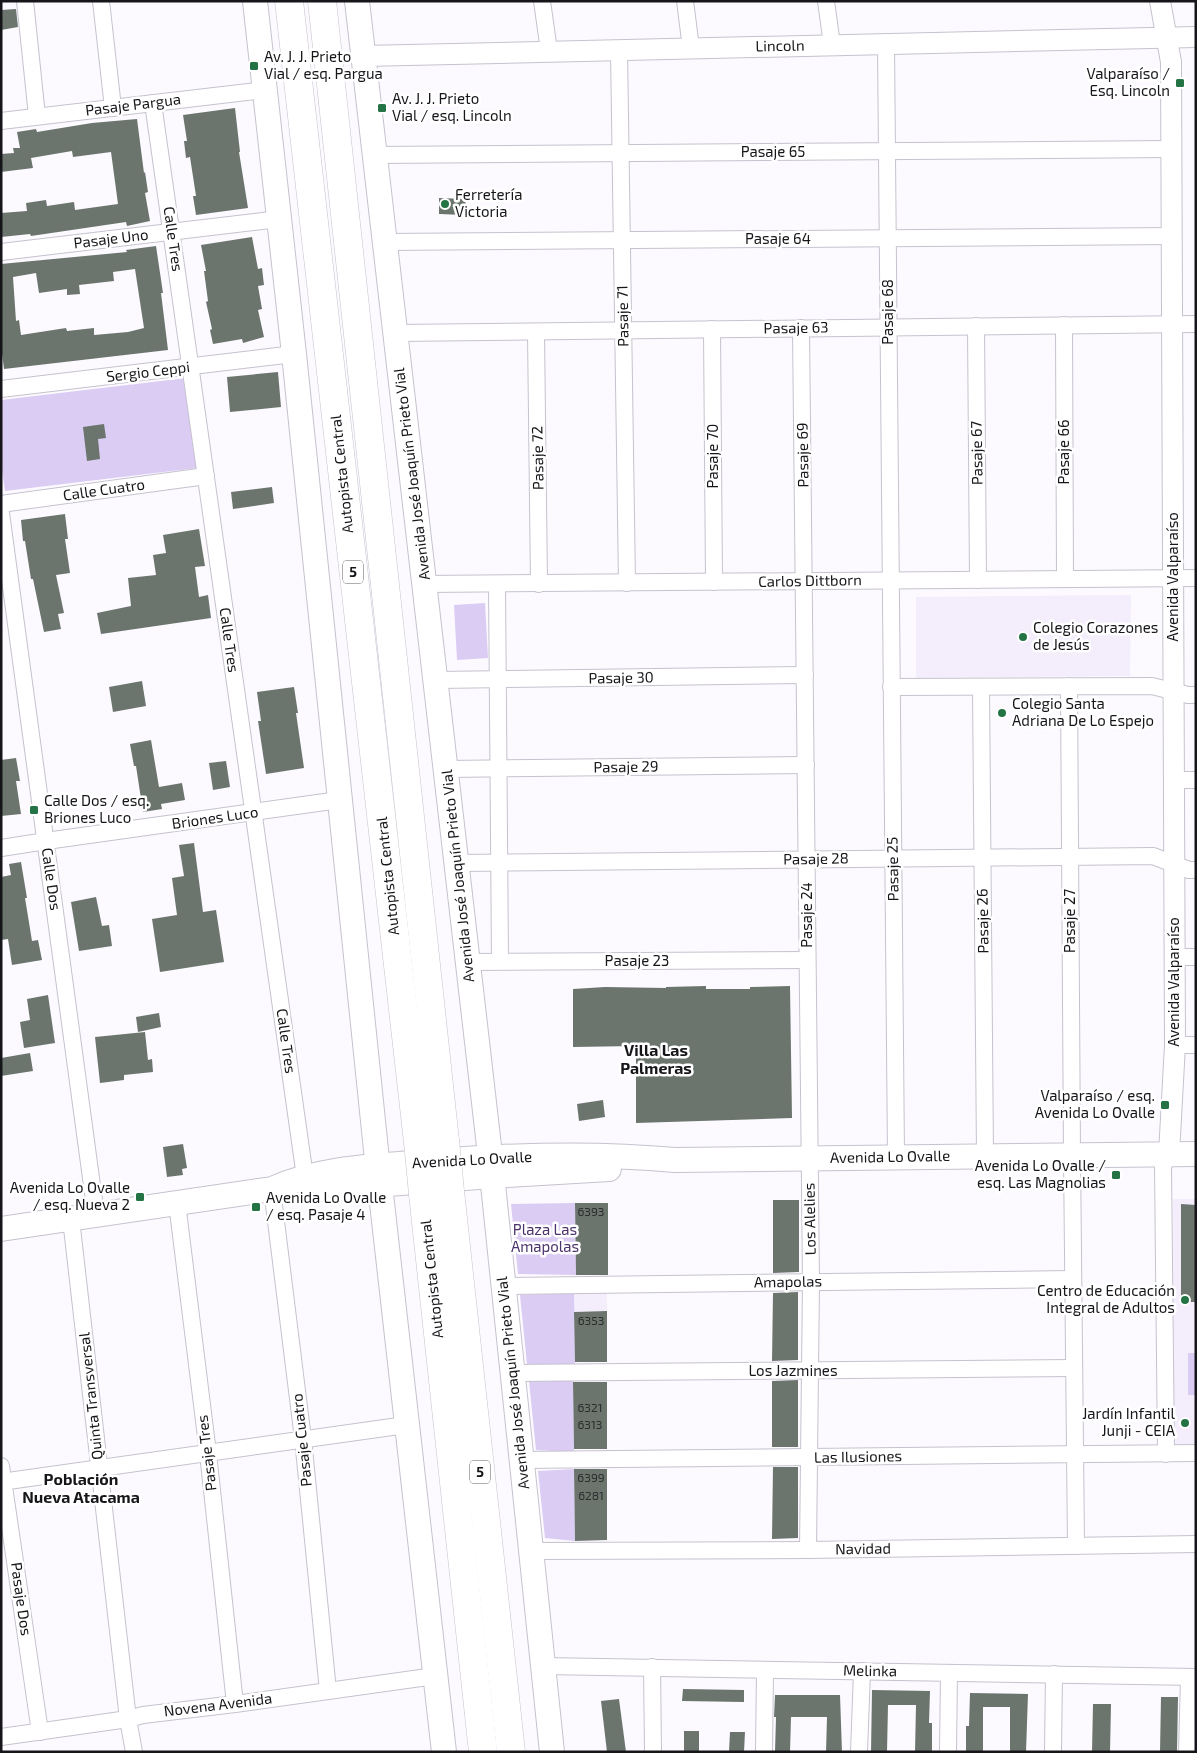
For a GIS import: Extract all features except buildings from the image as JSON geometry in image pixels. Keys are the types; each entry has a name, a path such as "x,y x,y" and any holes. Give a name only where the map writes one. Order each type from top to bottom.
{"highway":[{"name":"Autopista Central","path":"289,1 418,1142 437,1192 511,1752"},
{"name":"Autopista Central","path":"322,1 444,1141 437,1192 483,1752"}],"main road":[{"name":"Avenida José Joaquín Prieto Vial","path":"357,1 446,769 552,1752"},
{"path":"253,3 280,219 379,1175 444,1752"},
{"name":"Avenida Lo Ovalle","path":"272,1189 305,1177 379,1175 490,1166 587,1171 675,1160 1196,1154"},
{"name":"Avenida Lo Ovalle","path":"1,1229 272,1189 300,1191 379,1175"}],"street":[{"path":"25,1 37,116"},
{"path":"101,1 113,108"},
{"path":"542,1 549,51"},
{"path":"685,1 691,48"},
{"path":"826,1 832,45"},
{"name":"Avenida Valparaíso","path":"1160,1 1171,62 1174,1045 1169,1154"},
{"name":"Lincoln","path":"364,56 1196,37"},
{"name":"Pasaje 68","path":"886,44 890,580"},
{"name":"Pasaje 71","path":"619,50 627,583"},
{"name":"Pasaje Pargua","path":"1,121 265,90"},
{"name":"Calle Tres","path":"154,103 305,1177"},
{"name":"Pasaje 65","path":"375,156 1171,148"},
{"name":"Pasaje Uno","path":"1,252 280,219"},
{"name":"Pasaje 64","path":"385,242 1172,236"},
{"name":"Pasaje 63","path":"396,333 1196,324"},
{"name":"Pasaje 66","path":"1064,325 1064,579"},
{"name":"Pasaje 67","path":"976,326 978,580"},
{"name":"Pasaje 69","path":"801,328 804,581"},
{"name":"Pasaje 70","path":"712,330 714,582"},
{"name":"Pasaje 72","path":"536,332 539,584"},
{"name":"Sergio Ceppi","path":"1,389 294,354"},
{"name":"Calle Cuatro","path":"1,504 206,476"},
{"name":"Calle Dos","path":"1,513 96,1215"},
{"name":"Carlos Dittborn","path":"425,584 1196,578"},
{"name":"Pasaje 25","path":"890,580 896,1157"},
{"name":"Pasaje 24","path":"804,581 809,1158"},
{"path":"497,584 500,961"},
{"name":"Pasaje 30","path":"436,680 805,675"},
{"name":"Pasaje 26","path":"981,686 986,1156"},
{"name":"Pasaje 27","path":"1069,686 1076,1546"},
{"path":"891,687 1152,686 1173,692 1196,695"},
{"name":"Pasaje 29","path":"446,769 806,765"},
{"path":"1174,780 1196,780"},
{"name":"Briones Luco","path":"1,848 339,800"},
{"name":"Pasaje 28","path":"456,863 1153,856 1189,870 1196,870"},
{"path":"1174,957 1196,957"},
{"name":"Pasaje 23","path":"467,962 808,960"},
{"path":"1174,1045 1196,1045"},
{"path":"1166,1454 1163,1166 1169,1154"},
{"name":"Los Alelies","path":"808,1550 811,1282 809,1158"},
{"name":"Pasaje Cuatro","path":"272,1189 303,1439 328,1691"},
{"name":"Pasaje Tres","path":"177,1203 208,1453 235,1704"},
{"name":"Quinta Transversal","path":"71,1219 128,1719 134,1752"},
{"name":"Amapolas","path":"502,1286 1073,1279"},
{"name":"Los Jazmines","path":"512,1373 1074,1368"},
{"path":"2,1477 99,1468 406,1425"},
{"name":"Las Ilusiones","path":"521,1460 1196,1453"},
{"name":"Pasaje Dos","path":"2,1477 40,1732"},
{"name":"Navidad","path":"531,1552 1196,1544"},
{"name":"Melinka","path":"544,1666 1192,1677"},
{"path":"652,1667 652,1752"},
{"path":"764,1752 765,1670"},
{"path":"859,1752 862,1671"},
{"path":"948,1752 949,1673"},
{"path":"1053,1752 1054,1674"},
{"name":"Novena Avenida","path":"1,1737 128,1719 143,1714 235,1704 435,1676"},
{"path":"1188,1752 1192,1677"}],"shaded area":[{"name":"Colegio Corazones de Jesús","path":"1131,595 1130,676 916,678 916,597"},
{"name":"Centro de Educación Integral de Adultos","path":"1173,1199 1196,1199 1196,1444 1174,1444"},
{"path":"574,1293 607,1293 607,1311 574,1312"}],"green space":[{"path":"186,378 197,468 5,491 1,462 1,400"},
{"path":"485,603 488,658 457,660 454,605"},
{"name":"Plaza Las Amapolas","path":"575,1203 576,1275 518,1274 511,1204"},
{"name":"Plaza Las Amapolas","path":"574,1293 575,1365 527,1364 520,1295"},
{"path":"1188,1353 1196,1353 1196,1395 1188,1395"},
{"path":"529,1381 573,1381 574,1452 536,1450"},
{"path":"574,1469 575,1541 545,1538 538,1471"}],"place":[{"name":"Av. J. J. Prieto Vial / esq. Pargua","path":"254,66"},
{"name":"Valparaíso / Esq. Lincoln","path":"1180,83"},
{"name":"Av. J. J. Prieto Vial / esq. Lincoln","path":"382,108"},
{"name":"Ferretería Victoria","path":"445,204"},
{"name":"Colegio Corazones de Jesús","path":"1023,637"},
{"name":"Colegio Santa Adriana De Lo Espejo","path":"1002,713"},
{"name":"Calle Dos / esq. Briones Luco","path":"34,810"},
{"name":"Valparaíso / esq. Avenida Lo Ovalle","path":"1165,1105"},
{"name":"Avenida Lo Ovalle / esq. Las Magnolias","path":"1116,1175"},
{"name":"Avenida Lo Ovalle / esq. Nueva 2","path":"140,1197"},
{"name":"Avenida Lo Ovalle / esq. Pasaje 4","path":"256,1207"},
{"name":"Centro de Educación Integral de Adultos","path":"1185,1300"},
{"name":"Jardín Infantil Junji - CEIA","path":"1185,1423"}],"district":[{"name":"Villa Las Palmeras","path":"656,1059"},
{"name":"Población Nueva Atacama","path":"81,1488"}]}
